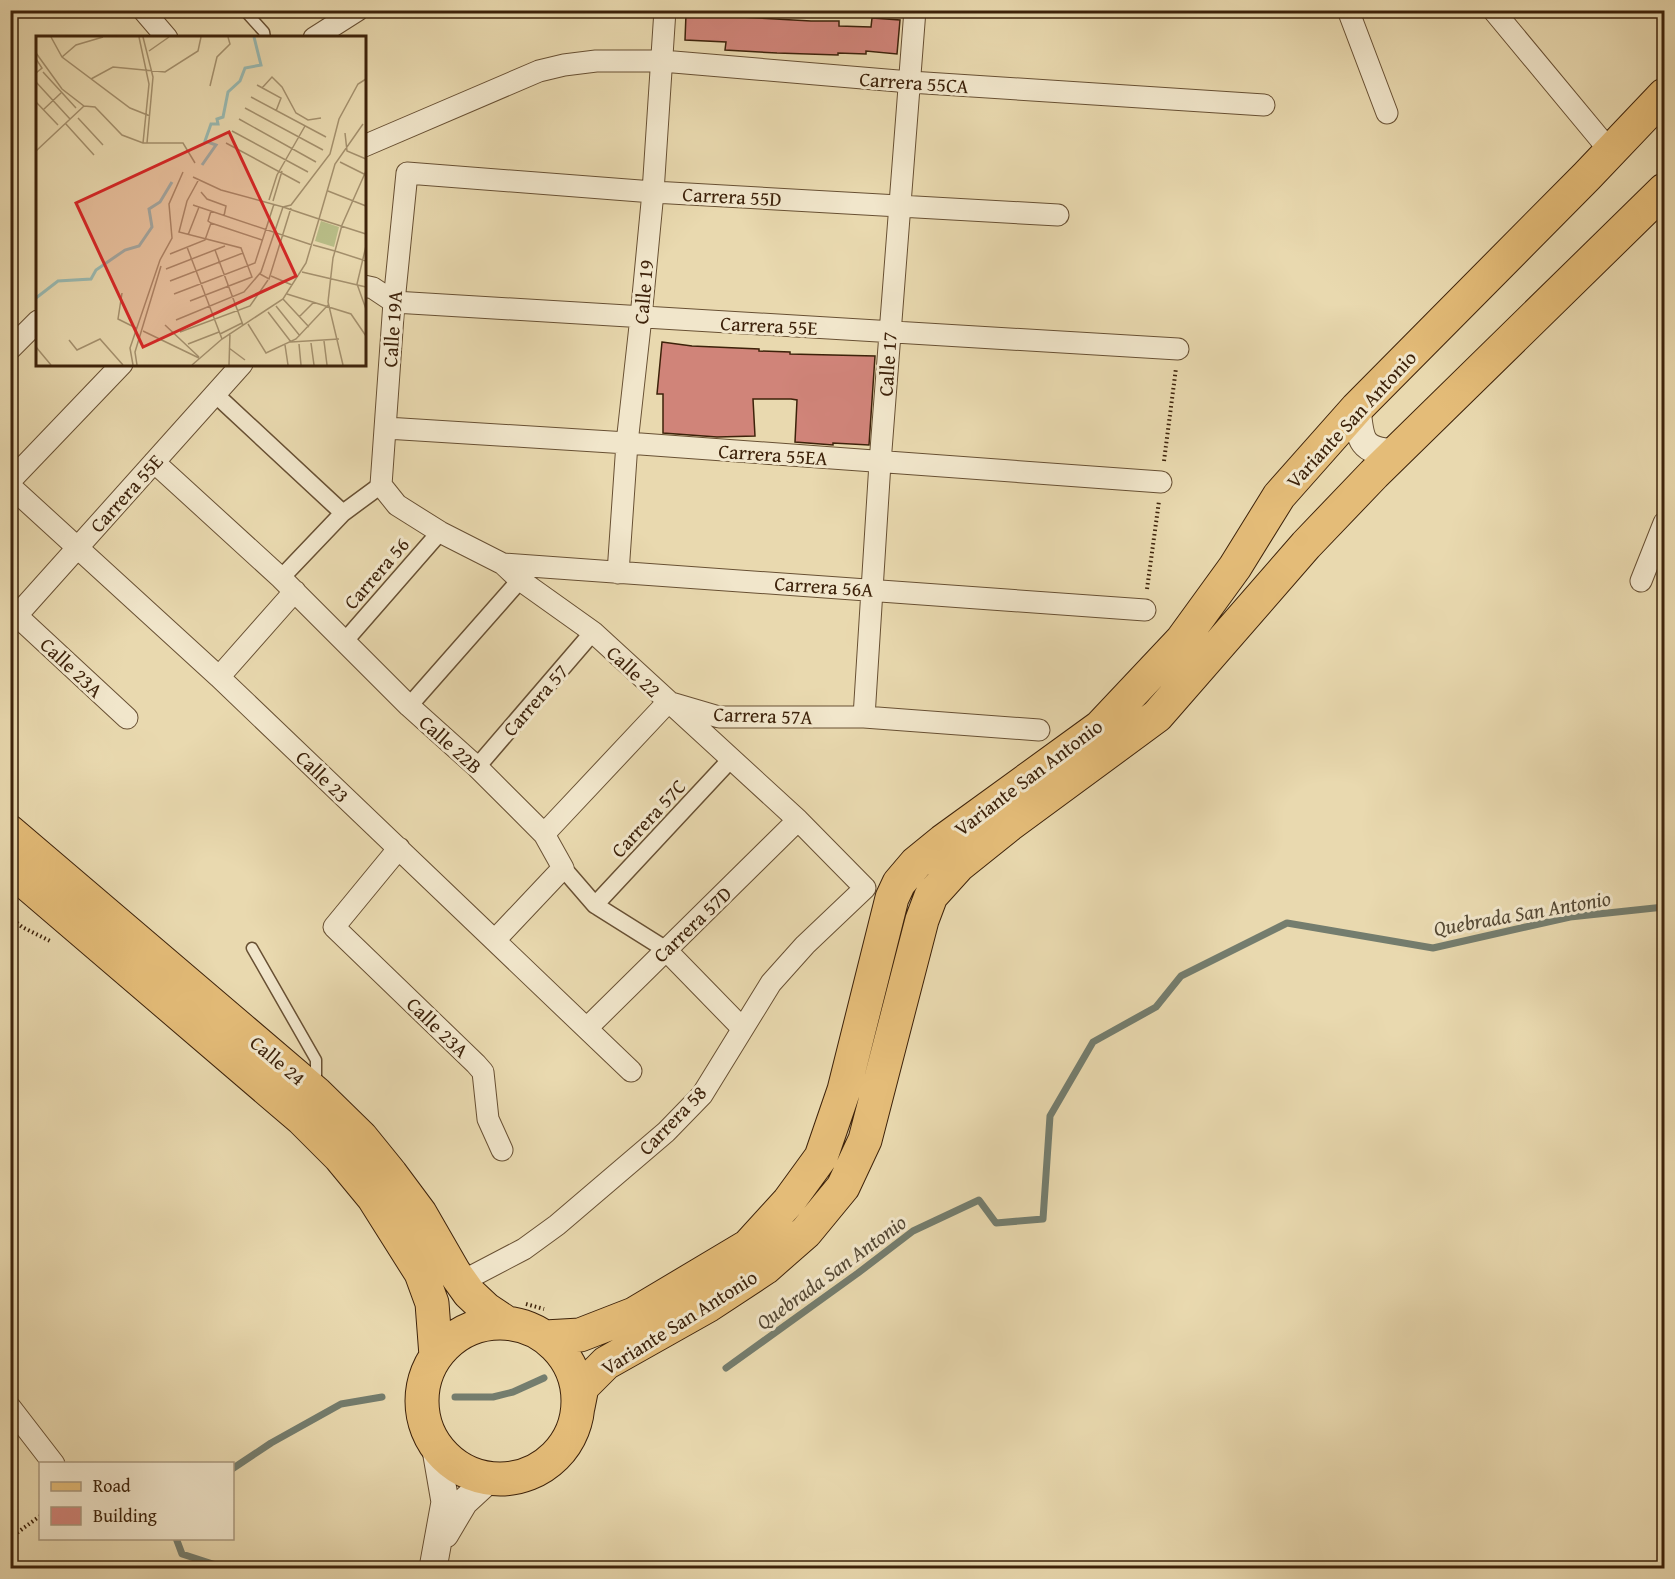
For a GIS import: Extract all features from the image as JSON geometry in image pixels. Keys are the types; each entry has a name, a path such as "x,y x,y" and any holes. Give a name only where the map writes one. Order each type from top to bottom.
{"main road":[{"name":"Variante San Antonio","path":"545,1338 580,1335 634,1314 748,1246 789,1201 820,1157 844,1090 892,898 899,883 916,864 943,841 1100,727 1182,640 1235,567 1279,496 1358,408 1665,95"},
{"name":"Variante San Antonio","path":"578,1407 577,1387 560,1351 533,1331 507,1323 486,1324 467,1330 450,1341 436,1356 427,1372 422,1400 426,1427 435,1444 459,1467 489,1478 521,1476 536,1470 560,1450 569,1437 575,1422 578,1407 582,1387 606,1363 709,1305 765,1268 806,1232 843,1186 865,1140 922,920 931,896 959,865 1001,831 1157,716 1306,545 1396,453 1662,199"},
{"name":"Calle 24","path":"10,832 316,1093 361,1137 420,1213 469,1293 486,1309 507,1323"},
{"name":"Calle 24","path":"10,869 302,1119 340,1157 372,1197 421,1273 432,1303 436,1356"}],"street":[{"path":"143,10 165,36"},
{"path":"317,36 358,10"},
{"name":"Calle 19","path":"618,573 627,443 653,192 665,10"},
{"name":"Calle 17","path":"864,717 880,463 915,10"},
{"path":"1348,10 1387,113"},
{"path":"1492,10 1610,151"},
{"name":"Carrera 55CA","path":"366,145 539,71 596,61 662,61 910,82 1264,105"},
{"name":"Carrera 55D","path":"406,173 653,192 1058,215"},
{"name":"Calle 19A","path":"381,485 406,173"},
{"name":"Carrera 55E","path":"366,286 373,288 394,302 1178,349"},
{"path":"10,349 36,323"},
{"path":"10,481 120,366"},
{"name":"Carrera 55E","path":"14,619 240,366"},
{"path":"215,394 343,513"},
{"path":"1358,408 1359,435 1367,445 1377,452 1396,453"},
{"name":"Carrera 55EA","path":"386,428 1161,482"},
{"name":"Calle 22B","path":"154,462 288,585 409,706 477,767 544,834 563,868 595,905 665,950 742,1028"},
{"path":"219,677 343,513 381,485"},
{"name":"Calle 22","path":"381,485 397,506 440,532 502,564 520,580 593,632 798,820 865,888"},
{"name":"Calle 23","path":"10,486 219,677 631,1071"},
{"path":"1641,581 1665,523"},
{"name":"Carrera 56","path":"344,642 440,532"},
{"name":"Carrera 56A","path":"502,564 1145,610"},
{"path":"409,706 520,580"},
{"name":"Calle 23A","path":"14,619 127,718"},
{"name":"Carrera 57","path":"477,767 593,632"},
{"path":"544,834 668,702"},
{"name":"Carrera 57A","path":"668,702 719,717 864,717 1039,730"},
{"name":"Carrera 57C","path":"595,905 732,758"},
{"name":"Carrera 57D","path":"587,1028 798,820"},
{"name":"Calle 23A","path":"399,848 334,927 483,1072 488,1119 502,1150"},
{"path":"495,940 563,868"},
{"name":"Carrera 58","path":"461,1282 524,1249 557,1225 666,1132 702,1095 771,983 805,945 865,888"},
{"path":"10,1407 52,1462"},
{"path":"434,1561 445,1502 435,1444"},
{"path":"434,1561 453,1517 464,1502 489,1478"}],"lane":[{"path":"244,10 264,32 265,36"},
{"path":"252,948 316,1060 316,1093"}],"path":[{"path":"1660,232 1665,238"},
{"path":"10,1538 39,1517"}],"building":[{"path":"686,14 839,21 839,26 871,27 872,18 900,20 897,54 866,51 866,54 838,53 838,55 725,50 726,42 685,40"},
{"path":"662,342 692,346 759,349 759,351 790,352 790,354 875,356 869,445 795,442 797,400 791,399 753,399 755,436 717,437 663,433 663,394 657,394"}],"waterway":[{"name":"Quebrada San Antonio","path":"726,1368 913,1231 979,1200 996,1223 1043,1219 1050,1116 1093,1042 1156,1007 1181,976 1287,923 1433,948 1570,917 1664,907"},
{"name":"Quebrada San Antonio","path":"455,1397 493,1397 513,1392 544,1378"},
{"name":"Quebrada San Antonio","path":"234,1468 271,1443 341,1404 382,1397"},
{"name":"Quebrada San Antonio","path":"177,1540 182,1554 225,1568"}]}
